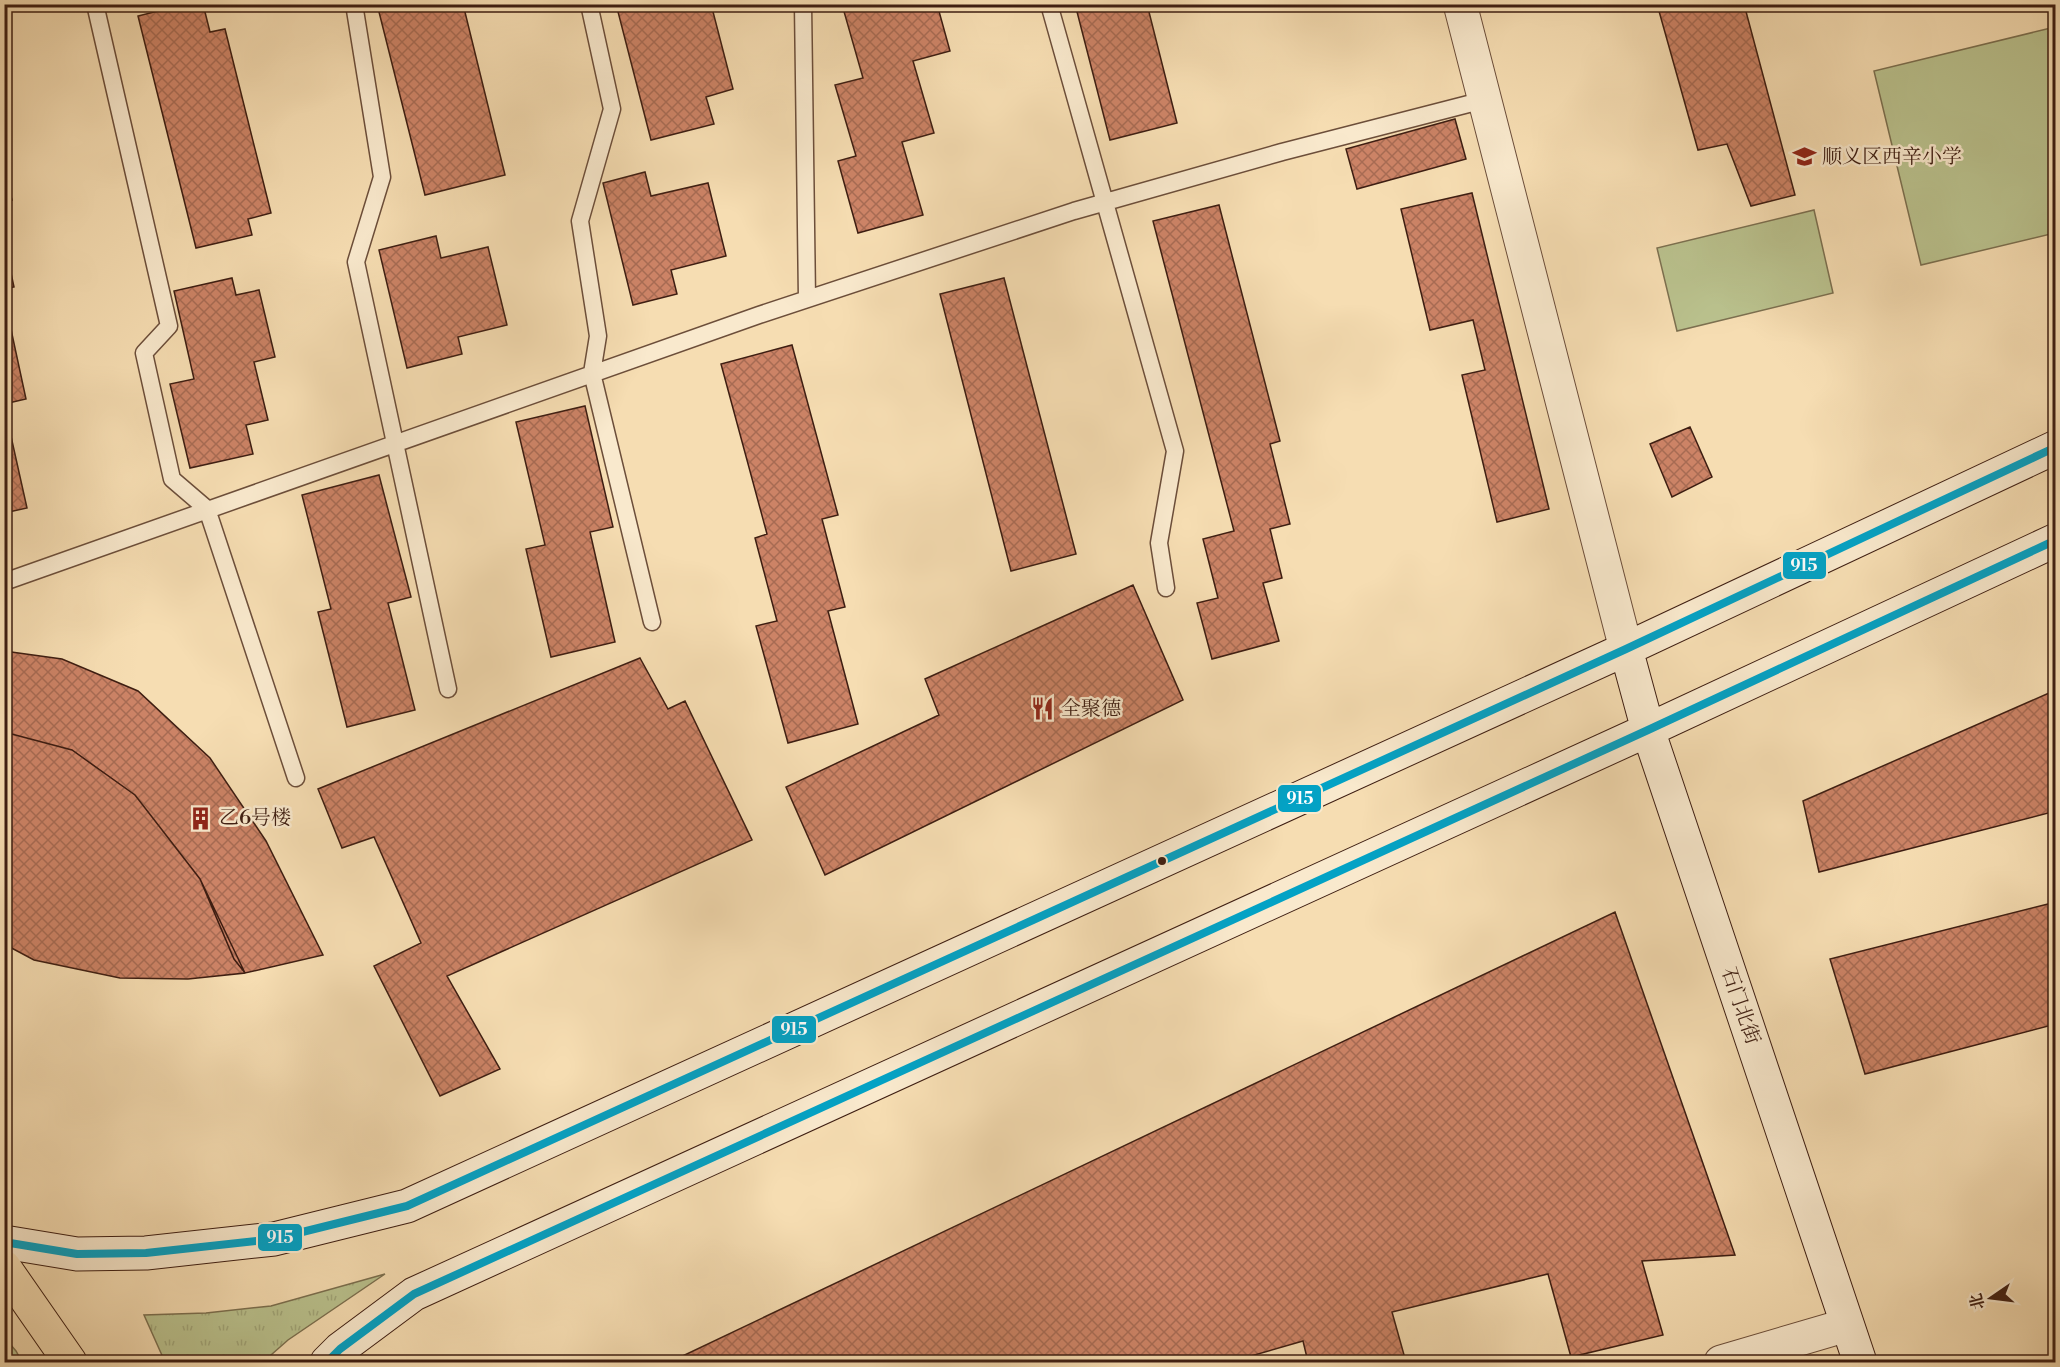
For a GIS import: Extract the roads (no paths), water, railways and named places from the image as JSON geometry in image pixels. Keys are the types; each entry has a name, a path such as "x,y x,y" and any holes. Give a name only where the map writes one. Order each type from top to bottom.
{"main road":[{"name":"石门北街","path":"1460,4 1648,730 1860,1362"},
{"path":"4,1242 77,1254 146,1253 274,1239 407,1206 1626,649 2055,447"},
{"path":"327,1362 414,1294 1648,730 2055,540"},
{"path":"4,1267 70,1362"},
{"path":"1720,1362 1847,1325"}],"lane":[{"path":"95,4 169,326 144,353 172,479 207,509 296,778"},
{"path":"354,4 382,177 356,262 448,689"},
{"path":"589,4 612,110 580,221 598,336 592,374 652,622"},
{"path":"803,4 807,299"},
{"path":"1049,4 1174,452 1159,543 1166,588"},
{"path":"4,582 807,299 1104,202 1282,152 1484,100"}],"place":[{"name":"顺义区西辛小学","path":"1804,157"},
{"name":"全聚德","path":"1043,709"},
{"name":"乙6号楼","path":"201,818"}]}
